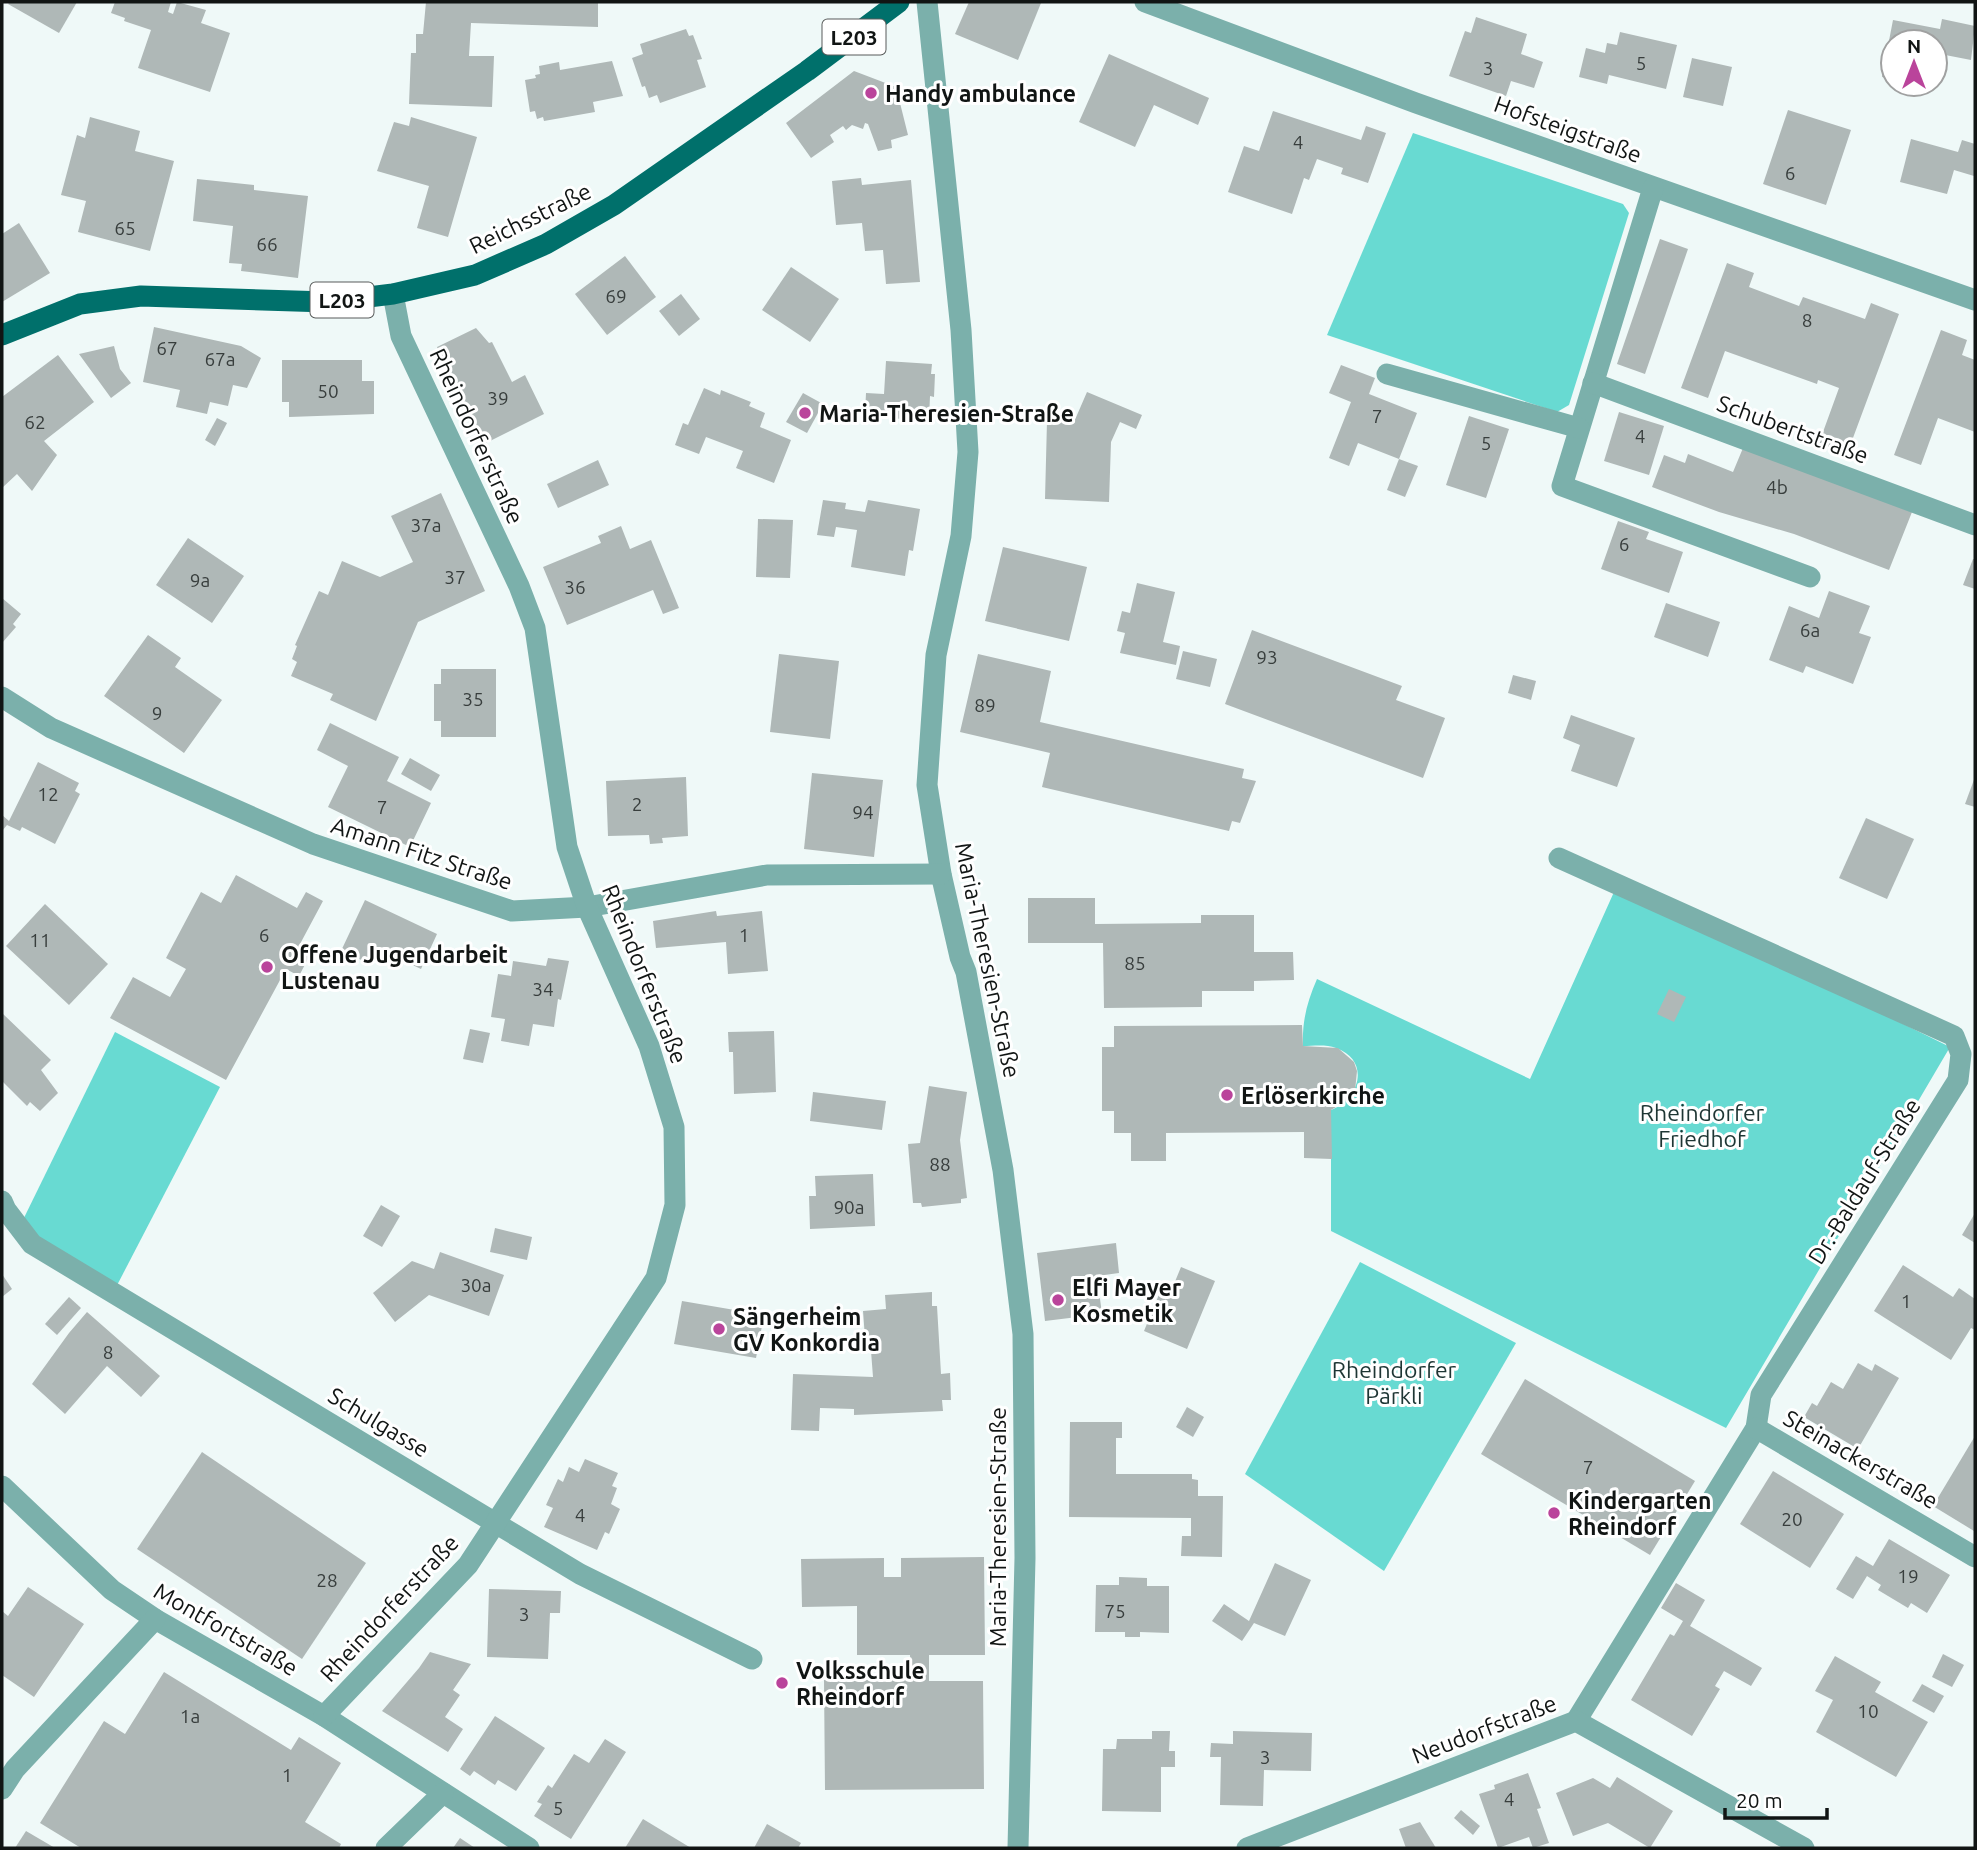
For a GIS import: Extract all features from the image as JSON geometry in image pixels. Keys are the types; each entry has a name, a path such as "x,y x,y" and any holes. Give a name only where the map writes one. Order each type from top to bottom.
{"main road":[{"name":"Reichsstraße","path":"2,335 80,304 141,296 327,302 393,294 475,275 546,244 614,205 827,56 899,2"}],"street":[{"name":"Maria-Theresien-Straße","path":"927,2 961,330 968,452 961,536 936,655 927,785 941,874 960,957 966,972 1000,1157 1023,1334 1025,1558 1018,1848"},
{"name":"Hofsteigstraße","path":"1145,2 1416,103 1975,300"},
{"path":"1653,188 1562,486 1810,577"},
{"name":"Rheindorferstraße","path":"324,1716 468,1566 656,1278 675,1205 674,1127 649,1046 587,907 568,846 535,628 519,586 401,336 393,294"},
{"path":"1388,374 1579,428"},
{"name":"Schubertstraße","path":"1593,383 1975,525"},
{"name":"Amann Fitz Straße","path":"2,696 51,729 313,844 512,911 587,907 766,875 941,874"},
{"name":"Dr.-Baldauf-Straße","path":"1559,858 1954,1036 1961,1054 1958,1080 1761,1395 1756,1428 1576,1721"},
{"name":"Schulgasse","path":"2,1201 32,1244 580,1574 752,1659"},
{"name":"Steinackerstraße","path":"1756,1428 1975,1557"},
{"name":"Montfortstraße","path":"2,1486 112,1590 155,1619 324,1716 529,1848"},
{"path":"2,1789 15,1769 155,1619"},
{"name":"Neudorfstraße","path":"1247,1848 1576,1721 1804,1848"},
{"path":"386,1848 443,1793"}],"green space":[{"path":"1413,133 1623,204 1629,213 1569,405 1557,412 1327,335"},
{"name":"Rheindorfer Friedhof","path":"1614,892 1800,973 1950,1047 1726,1428 1331,1231 1331,1110 1349,1097 1358,1079 1354,1061 1347,1054 1336,1048 1303,1046 1306,1012 1317,979 1530,1079"},
{"path":"115,1032 220,1087 113,1293 19,1228"},
{"name":"Rheindorfer Pärkli","path":"1360,1262 1516,1343 1384,1571 1245,1474"}],"building":[{"path":"77,2 59,33 8,4"},
{"path":"115,2 171,2 168,12 173,14 177,2 206,10 201,23 230,33 210,92 138,68 151,30 124,21 125,18 111,13"},
{"path":"426,2 598,2 598,27 471,23 469,56 494,56 492,107 409,104 411,53 416,53 416,34 423,34"},
{"path":"969,2 1041,3 1018,60 955,34"},
{"path":"1476,17 1527,34 1521,54 1543,62 1534,88 1511,81 1506,96 1449,76 1465,31 1471,33"},
{"path":"1942,19 1975,26 1971,60 1949,56 1949,28 1940,28"},
{"path":"1893,20 1935,28 1891,28"},
{"path":"686,29 689,36 693,35 702,59 697,60 706,87 660,103 657,95 649,98 645,86 642,87 632,58 643,54 640,44"},
{"path":"1620,32 1677,45 1666,89 1609,75 1607,84 1579,77 1586,48 1605,53 1607,43 1617,45"},
{"path":"1109,54 1209,98 1198,125 1154,105 1135,147 1079,122"},
{"path":"1692,58 1732,67 1723,106 1683,97"},
{"path":"612,61 623,96 593,102 595,112 544,121 543,117 537,119 535,111 530,112 525,80 536,78 535,75 540,74 539,66 559,62 560,70"},
{"path":"854,71 896,87 908,135 891,140 892,148 878,151 868,124 865,123 863,129 852,125 846,130 843,126 830,135 834,142 811,158 786,123"},
{"path":"1788,110 1851,130 1826,205 1763,184"},
{"path":"1273,111 1361,140 1366,126 1386,133 1368,183 1341,174 1343,168 1317,159 1309,180 1304,178 1292,214 1228,192 1244,146 1259,151"},
{"path":"90,117 140,131 135,151 174,161 150,251 78,232 86,201 61,195 77,135 85,138"},
{"path":"411,117 477,137 448,237 417,228 429,186 377,171 394,122 409,126"},
{"path":"1911,139 1958,152 1962,140 1975,144 1974,176 1954,170 1947,194 1900,182"},
{"path":"861,178 862,185 911,180 920,282 886,284 883,250 865,251 862,223 836,225 832,181"},
{"path":"197,179 254,185 254,190 308,196 298,278 241,271 242,264 229,263 233,226 193,221"},
{"path":"19,223 50,273 2,302 2,234"},
{"path":"1660,239 1688,249 1645,374 1617,364"},
{"path":"625,256 656,297 607,335 575,294"},
{"path":"1727,263 1754,273 1749,287 1799,306 1803,297 1865,319 1871,303 1899,314 1847,454 1819,443 1839,388 1818,380 1817,384 1725,351 1708,398 1681,388"},
{"path":"791,267 839,299 810,342 762,310"},
{"path":"681,294 700,319 679,336 659,311"},
{"path":"154,327 241,346 261,358 247,388 233,385 228,406 210,402 207,414 176,407 180,390 143,382"},
{"path":"476,328 489,343 492,342 512,382 525,375 544,414 484,444 437,347"},
{"path":"1941,330 1967,340 1962,355 1975,360 1975,432 1938,418 1921,465 1894,455"},
{"path":"114,346 120,369 131,383 111,398 79,354"},
{"path":"58,355 94,402 44,441 57,455 32,491 17,474 2,488 2,397"},
{"path":"282,360 362,360 362,381 374,381 374,414 289,417 289,402 282,402"},
{"path":"886,361 932,364 931,374 935,374 934,397 930,396 929,420 883,418 883,415 865,414 866,393 884,394"},
{"path":"1341,365 1375,378 1369,394 1417,413 1399,459 1358,443 1349,466 1329,458 1351,402 1329,393"},
{"path":"704,388 720,395 721,390 751,402 749,406 765,413 760,427 791,440 774,483 736,468 743,451 706,437 699,454 675,445 683,423 688,425"},
{"path":"1087,392 1142,415 1136,429 1120,422 1111,442 1109,502 1045,499 1047,421 1074,422"},
{"name":"Maria-Theresien-Straße","path":"803,393 823,404 807,433 786,422"},
{"path":"1619,412 1664,426 1649,475 1604,461"},
{"path":"1469,416 1509,429 1486,498 1446,485"},
{"path":"217,418 227,423 215,446 205,440"},
{"path":"1743,448 1912,512 1889,570 1794,534 1719,512 1652,487 1664,455 1685,463 1688,454 1733,472"},
{"path":"1399,459 1418,466 1405,497 1387,490"},
{"path":"598,460 609,485 558,508 547,484"},
{"path":"441,493 485,591 418,622 376,721 330,700 333,694 291,676 297,662 292,659 297,646 295,645 319,591 328,595 342,561 380,577 413,562 391,516"},
{"path":"823,500 846,503 845,509 865,512 868,500 920,509 913,551 909,550 905,576 851,567 857,530 836,527 834,537 817,535"},
{"path":"758,519 793,520 790,578 756,577"},
{"path":"1618,521 1649,532 1646,539 1683,552 1669,593 1601,569"},
{"path":"621,526 630,549 651,540 679,608 663,614 653,590 567,625 543,567 601,543 598,536"},
{"path":"188,538 244,576 212,623 156,585"},
{"path":"1003,547 1087,567 1069,641 985,621"},
{"path":"1975,559 1975,589 1963,585"},
{"path":"1137,583 1175,592 1163,642 1180,646 1176,665 1120,653 1125,633 1117,631 1122,611 1130,613"},
{"path":"1829,591 1870,606 1859,633 1871,637 1853,684 1806,666 1803,673 1769,660 1789,606 1819,618"},
{"path":"2,598 21,614 13,624 16,627 2,643"},
{"path":"1666,603 1720,622 1708,657 1654,637"},
{"path":"1252,630 1402,686 1396,700 1445,718 1423,778 1225,704"},
{"path":"148,635 181,658 175,667 222,700 184,753 104,696"},
{"path":"1183,651 1217,659 1210,687 1176,679"},
{"path":"779,654 839,661 830,739 770,732"},
{"path":"978,654 1051,671 1040,722 1244,769 1242,778 1256,781 1240,823 1232,821 1229,831 1042,787 1050,753 960,732"},
{"path":"441,669 496,669 496,737 441,737 441,721 434,721 434,684 441,684"},
{"path":"1513,675 1536,681 1531,700 1508,693"},
{"path":"1571,715 1635,738 1617,787 1571,771 1580,745 1563,738"},
{"path":"330,723 399,757 387,781 431,803 410,847 328,807 348,766 317,750"},
{"path":"410,758 440,775 431,791 401,774"},
{"path":"38,762 79,783 75,791 80,794 55,844 22,827 20,831 7,825 2,831 2,815 9,821"},
{"path":"812,773 883,780 874,857 804,849"},
{"path":"686,777 688,836 662,838 663,843 650,844 649,835 608,836 606,781"},
{"path":"1975,777 1975,807 1965,804"},
{"path":"1866,818 1914,839 1887,899 1839,878"},
{"path":"236,875 297,908 306,892 323,901 300,944 312,951 299,976 286,969 226,1080 110,1018 133,977 170,997 186,969 166,958 201,892 221,903"},
{"path":"1028,898 1095,898 1095,924 1201,923 1201,915 1254,915 1254,952 1293,952 1294,980 1254,981 1254,991 1202,991 1202,1007 1104,1008 1103,943 1028,943"},
{"path":"365,900 437,934 421,969 374,947 366,962 341,951"},
{"path":"45,904 108,964 69,1005 6,946"},
{"path":"716,911 717,916 762,911 768,971 728,974 726,942 656,948 653,921"},
{"path":"548,958 569,961 561,1000 558,999 554,1027 533,1024 529,1046 501,1041 505,1019 491,1017 498,974 511,976 513,961 546,966"},
{"path":"1669,989 1686,997 1674,1022 1657,1014"},
{"path":"2,1013 51,1060 41,1070 58,1093 40,1111 30,1102 27,1106 2,1081"},
{"name":"Erlöserkirche","path":"1302,1025 1303,1046 1338,1048 1354,1062 1357,1071 1355,1091 1349,1099 1331,1110 1332,1159 1304,1158 1304,1132 1166,1133 1166,1161 1131,1161 1131,1133 1114,1133 1114,1111 1102,1111 1102,1047 1114,1047 1114,1026"},
{"path":"470,1029 490,1033 483,1063 463,1059"},
{"path":"774,1031 776,1092 734,1094 733,1052 729,1052 728,1032"},
{"path":"929,1086 967,1092 960,1140 967,1198 961,1199 961,1203 922,1207 921,1203 913,1203 908,1144 920,1143"},
{"path":"813,1092 886,1101 882,1130 810,1121"},
{"path":"873,1174 875,1226 810,1229 809,1196 816,1196 815,1176"},
{"path":"381,1205 400,1216 382,1247 363,1236"},
{"path":"1975,1213 1975,1243 1962,1235"},
{"path":"495,1228 532,1237 527,1260 490,1252"},
{"path":"1116,1243 1119,1273 1097,1276 1102,1314 1045,1321 1037,1253"},
{"path":"440,1252 504,1275 489,1316 429,1295 395,1322 373,1293 412,1261 434,1269"},
{"path":"1903,1265 1953,1297 1959,1288 1975,1299 1975,1330 1971,1328 1951,1360 1874,1311"},
{"path":"1181,1267 1215,1281 1187,1349 1144,1331 1165,1280 1174,1284"},
{"path":"2,1274 12,1289 2,1297"},
{"path":"932,1292 932,1306 937,1306 941,1374 950,1373 951,1400 942,1400 943,1411 854,1415 854,1409 820,1408 819,1431 791,1430 793,1374 873,1377 870,1338 865,1338 863,1311 886,1309 885,1295"},
{"path":"69,1297 81,1308 57,1335 45,1324"},
{"name":"Sängerheim GV Konkordia","path":"682,1301 764,1315 756,1358 674,1344"},
{"path":"87,1312 160,1376 141,1397 107,1366 65,1414 32,1384"},
{"path":"1858,1363 1872,1371 1875,1364 1899,1378 1858,1449 1804,1417 1812,1403 1817,1406 1831,1382 1843,1389"},
{"path":"1525,1379 1695,1481 1650,1555 1481,1454"},
{"path":"1187,1407 1204,1417 1193,1437 1176,1427"},
{"path":"1070,1422 1122,1422 1122,1438 1116,1438 1116,1474 1192,1474 1192,1479 1198,1480 1198,1496 1223,1496 1222,1557 1181,1556 1182,1536 1191,1536 1191,1518 1069,1517"},
{"path":"1975,1436 1975,1529 1974,1531 1933,1506"},
{"path":"202,1452 366,1563 302,1659 137,1549"},
{"path":"585,1459 618,1473 612,1486 617,1488 611,1504 620,1509 609,1534 605,1532 597,1550 544,1527 553,1508 546,1505 558,1479 563,1482 569,1467 579,1472"},
{"path":"1773,1471 1844,1514 1810,1568 1740,1524"},
{"path":"1889,1539 1950,1575 1927,1613 1911,1603 1908,1608 1878,1590 1881,1585 1867,1576 1853,1599 1836,1589 1856,1556 1873,1566"},
{"name":"Volksschule Rheindorf","path":"984,1557 985,1655 929,1655 929,1681 983,1681 984,1789 825,1790 824,1680 911,1679 910,1655 857,1655 857,1606 802,1607 801,1559 884,1558 884,1577 901,1577 901,1558"},
{"path":"1275,1563 1311,1580 1285,1636 1254,1623 1242,1641 1212,1621 1224,1604 1249,1621"},
{"path":"1119,1577 1147,1578 1147,1586 1169,1586 1169,1633 1140,1632 1140,1637 1125,1637 1125,1632 1095,1632 1096,1585 1119,1585"},
{"path":"1676,1583 1705,1600 1690,1626 1762,1668 1751,1686 1724,1671 1715,1686 1720,1689 1692,1736 1631,1700 1670,1634 1674,1636 1683,1621 1661,1608"},
{"path":"28,1587 84,1624 34,1697 2,1675 2,1611 8,1616"},
{"path":"489,1589 561,1591 560,1613 550,1613 548,1659 487,1657"},
{"path":"430,1652 471,1664 453,1690 460,1695 445,1717 463,1729 448,1752 382,1711"},
{"path":"1943,1654 1964,1665 1952,1687 1932,1677"},
{"path":"1835,1656 1881,1682 1875,1692 1928,1722 1896,1777 1816,1732 1833,1700 1815,1691"},
{"path":"164,1672 291,1750 299,1737 341,1763 305,1822 341,1844 339,1848 81,1848 40,1823 104,1721 125,1734"},
{"path":"1922,1684 1944,1696 1934,1713 1912,1701"},
{"path":"495,1716 545,1748 516,1791 498,1780 495,1785 474,1771 470,1776 460,1769"},
{"path":"1152,1731 1170,1731 1169,1751 1175,1751 1175,1767 1161,1767 1161,1812 1102,1811 1103,1749 1116,1749 1117,1739 1152,1739"},
{"path":"1233,1731 1312,1733 1311,1771 1264,1770 1263,1806 1220,1805 1221,1757 1210,1757 1211,1743 1233,1744"},
{"path":"605,1739 626,1752 571,1839 534,1816 542,1804 537,1802 548,1785 552,1788 574,1754 589,1763"},
{"path":"1528,1773 1541,1808 1537,1809 1549,1843 1533,1848 1529,1837 1498,1848 1479,1794 1495,1789 1494,1785"},
{"path":"1617,1777 1673,1811 1650,1848 1608,1823 1573,1836 1556,1793 1593,1778 1610,1788"},
{"path":"1461,1810 1480,1826 1473,1835 1454,1818"},
{"path":"643,1819 691,1848 625,1848"},
{"path":"1420,1822 1436,1848 1406,1848 1399,1829"},
{"path":"767,1824 801,1843 798,1848 754,1848"},
{"path":"26,1831 55,1848 15,1848"},
{"path":"460,1838 475,1848 453,1848"}],"place":[{"name":"Handy ambulance","path":"871,93"},
{"name":"Maria-Theresien-Straße","path":"805,413"},
{"name":"Offene Jugendarbeit Lustenau","path":"267,967"},
{"name":"Erlöserkirche","path":"1227,1095"},
{"name":"Elfi Mayer Kosmetik","path":"1058,1300"},
{"name":"Sängerheim GV Konkordia","path":"719,1329"},
{"name":"Kindergarten Rheindorf","path":"1554,1513"},
{"name":"Volksschule Rheindorf","path":"782,1683"}]}
